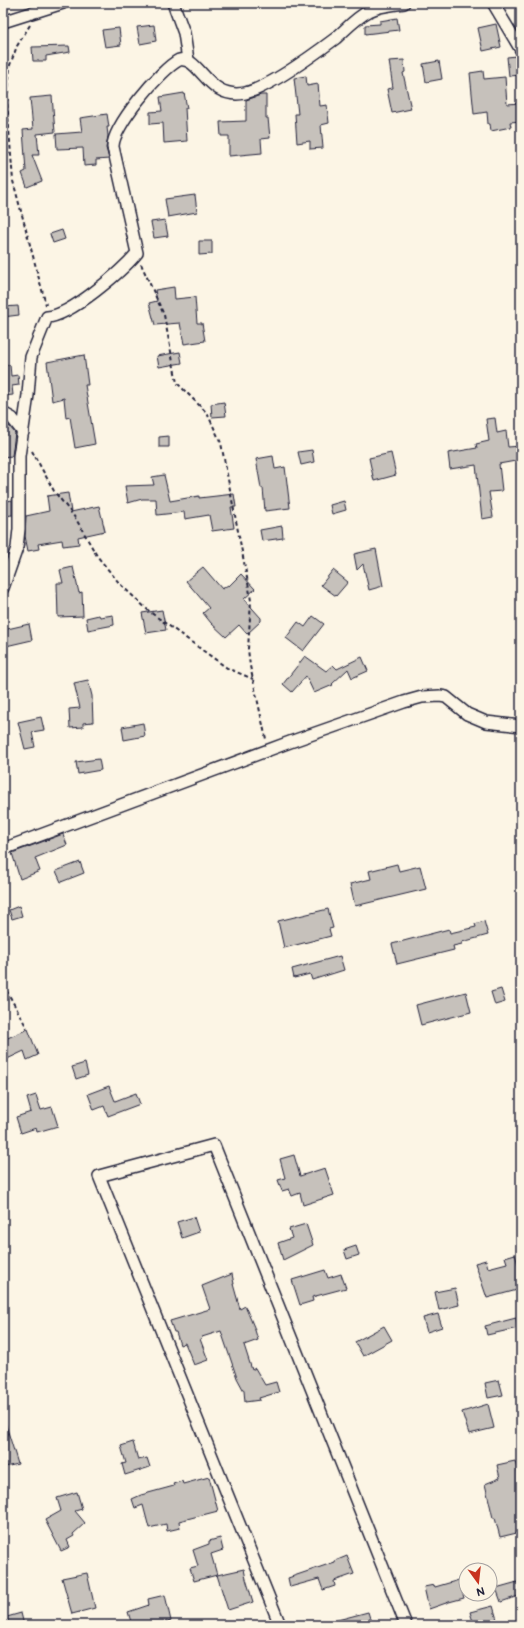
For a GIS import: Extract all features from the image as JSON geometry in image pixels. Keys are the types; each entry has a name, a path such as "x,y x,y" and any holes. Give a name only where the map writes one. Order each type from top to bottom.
{"street":[{"path":"3,22 63,3"},
{"path":"173,3 184,33 188,60"},
{"path":"3,588 17,548 19,529 18,467 31,357 47,317 60,313 87,297 131,261 137,253 114,153 113,142 135,104 160,75 179,60 188,60 196,66 213,86 232,94 244,93 267,83 312,55 336,38 367,12 383,6 404,3"},
{"path":"493,3 521,50"},
{"path":"3,413 12,418 22,432"},
{"path":"3,849 269,750 404,702 428,696 446,697 467,714 486,722 521,726"},
{"path":"280,1625 99,1176 214,1145 406,1625"}],"path":[{"path":"39,11 17,46 10,65 7,103 13,181 40,278 47,308 47,317"},
{"path":"3,148 10,155"},
{"path":"137,253 164,315 177,383 207,413 221,443 250,588 251,601 248,649 250,666 269,750"},
{"path":"22,432 54,491 76,519 97,556 120,584 150,612 227,668 253,679"},
{"path":"3,984 27,1028"}],"building":[{"path":"397,18 399,30 365,34 365,25 380,24 380,21"},
{"path":"496,24 501,47 483,51 478,28"},
{"path":"154,25 156,41 140,44 137,27"},
{"path":"119,28 121,45 105,47 102,30"},
{"path":"69,46 70,52 46,56 46,61 33,61 32,47"},
{"path":"507,57 521,57 521,75 509,76"},
{"path":"404,60 405,72 403,73 411,109 392,113 387,89 393,88 389,61"},
{"path":"439,61 442,79 426,82 423,64"},
{"path":"483,71 484,79 505,77 507,104 521,103 521,121 510,122 511,127 491,131 490,124 488,124 487,112 474,114 470,73"},
{"path":"306,76 307,86 318,84 320,106 327,105 329,123 321,125 323,148 310,149 310,141 297,143 295,114 298,114 294,78"},
{"path":"184,93 187,108 185,108 187,141 164,143 163,123 150,124 150,112 162,111 160,97"},
{"path":"261,95 266,95 266,118 268,118 270,138 261,139 262,153 229,156 229,136 221,136 220,122 246,121 246,100"},
{"path":"52,96 55,132 37,134 39,155 32,155 42,181 27,187 22,173 26,171 23,130 33,129 30,98"},
{"path":"107,114 109,127 107,127 108,136 106,148 109,159 96,160 96,165 84,166 83,148 57,149 56,134 82,132 80,118"},
{"path":"195,195 197,212 168,217 165,199"},
{"path":"165,220 168,236 154,238 151,222"},
{"path":"62,230 65,239 53,243 50,234"},
{"path":"199,241 212,241 212,254 199,255"},
{"path":"174,287 175,299 195,297 197,323 202,323 205,341 184,344 180,323 155,325 149,303 157,301 155,290"},
{"path":"18,306 19,315 3,317 3,307"},
{"path":"180,352 182,363 159,367 157,356"},
{"path":"84,355 88,385 85,385 95,444 75,448 70,417 66,418 64,398 52,401 47,362"},
{"path":"3,365 10,365 11,376 18,375 19,385 12,386 13,395 3,396"},
{"path":"224,402 226,416 212,417 211,404"},
{"path":"495,418 497,433 506,431 508,447 521,446 521,460 499,464 502,491 489,492 493,517 482,519 476,465 450,469 448,453 477,448 476,444 489,441 486,419"},
{"path":"3,426 9,426 15,433 12,456 3,457"},
{"path":"169,436 169,447 159,447 159,437"},
{"path":"312,450 314,462 301,465 298,452"},
{"path":"391,453 396,475 374,481 369,458"},
{"path":"273,456 275,469 285,467 290,508 265,511 263,488 261,488 256,459"},
{"path":"164,475 170,501 199,496 199,498 234,494 236,507 231,507 234,528 212,531 209,515 185,519 184,512 157,515 156,499 142,499 128,503 125,486 154,485 152,477"},
{"path":"68,493 71,512 99,506 105,531 78,537 79,544 63,546 62,540 38,544 39,549 28,551 25,536 26,516 49,511 47,496"},
{"path":"12,500 12,515 5,516 3,502"},
{"path":"344,501 346,510 332,514 330,505"},
{"path":"282,526 283,538 262,541 260,530"},
{"path":"376,549 383,586 369,590 363,564 357,570 354,554"},
{"path":"73,567 79,593 82,592 83,616 58,617 57,583 63,583 60,570"},
{"path":"203,567 222,589 228,585 229,586 241,574 255,589 244,599 261,618 261,621 247,634 239,625 226,637 203,613 209,608 186,581"},
{"path":"333,570 348,582 336,596 321,585"},
{"path":"162,610 166,630 146,633 142,613"},
{"path":"99,615 100,617 113,615 114,625 88,630 86,618"},
{"path":"313,616 324,624 303,651 286,638 298,622 305,627"},
{"path":"29,624 32,640 6,646 3,630"},
{"path":"305,656 326,671 333,665 337,669 362,657 368,671 352,678 348,669 332,684 333,685 314,693 306,676 292,692 283,684"},
{"path":"88,680 92,696 93,722 83,723 83,727 70,728 69,709 80,708 74,683"},
{"path":"41,717 44,730 32,732 35,747 25,749 18,722"},
{"path":"143,723 145,736 124,740 122,727"},
{"path":"99,759 101,770 78,774 76,762"},
{"path":"63,834 67,845 35,858 40,871 20,879 12,853"},
{"path":"80,862 84,873 61,882 56,871"},
{"path":"397,864 399,871 420,866 426,889 355,906 350,884 371,879 369,871"},
{"path":"19,906 22,916 12,919 9,910"},
{"path":"328,909 333,928 329,929 331,936 284,948 278,921"},
{"path":"484,921 488,935 462,942 462,944 453,946 454,950 397,964 392,944 449,929 450,933 476,927 475,924"},
{"path":"340,956 344,970 312,980 310,974 294,978 292,969"},
{"path":"501,989 505,1002 495,1005 491,992"},
{"path":"466,992 471,1012 421,1025 416,1005"},
{"path":"28,1029 38,1055 27,1060 24,1051 3,1061 3,1040"},
{"path":"85,1063 88,1075 76,1079 72,1067"},
{"path":"109,1086 115,1101 136,1093 140,1104 108,1116 104,1106 94,1110 88,1094"},
{"path":"36,1095 41,1110 52,1107 58,1126 37,1132 36,1128 21,1133 16,1117 31,1112 27,1098"},
{"path":"294,1155 300,1176 325,1168 334,1195 303,1205 300,1193 292,1196 289,1189 282,1191 278,1180 285,1178 280,1159"},
{"path":"194,1217 199,1232 182,1238 177,1222"},
{"path":"306,1224 313,1245 283,1260 278,1243 292,1238 289,1229"},
{"path":"356,1246 359,1255 347,1259 344,1250"},
{"path":"515,1254 521,1275 521,1289 487,1298 475,1263 486,1260 488,1268 507,1263 505,1257"},
{"path":"325,1270 328,1278 341,1274 346,1288 312,1297 313,1301 300,1305 292,1280"},
{"path":"232,1274 233,1284 240,1309 245,1306 258,1340 244,1345 252,1370 255,1368 265,1385 276,1382 279,1392 259,1398 260,1400 245,1402 244,1391 237,1378 221,1331 200,1339 208,1360 194,1365 185,1343 180,1345 176,1332 174,1332 170,1321 210,1309 202,1286"},
{"path":"455,1288 459,1305 439,1310 435,1292"},
{"path":"438,1314 442,1327 427,1332 423,1318"},
{"path":"516,1318 518,1328 487,1335 485,1326"},
{"path":"384,1326 392,1340 363,1356 355,1342"},
{"path":"499,1380 503,1395 488,1398 485,1383"},
{"path":"488,1404 494,1428 469,1434 462,1412"},
{"path":"5,1422 18,1464 5,1467 3,1460 3,1423"},
{"path":"133,1442 138,1460 147,1458 150,1467 125,1475 122,1464 126,1463 121,1446"},
{"path":"515,1461 521,1484 521,1532 500,1537 495,1518 493,1518 485,1484 500,1478 497,1465"},
{"path":"209,1477 218,1511 179,1521 180,1528 167,1531 166,1524 149,1528 143,1505 135,1508 132,1499 141,1495 174,1486 173,1484 182,1481 183,1484"},
{"path":"77,1492 82,1509 75,1511 85,1523 73,1534 74,1536 67,1540 70,1547 61,1551 45,1520 61,1511 57,1498"},
{"path":"220,1538 223,1550 211,1554 217,1575 194,1581 190,1568 198,1566 193,1550 209,1544 209,1541"},
{"path":"347,1556 354,1574 334,1581 335,1586 323,1590 319,1579 290,1587 288,1578 335,1562"},
{"path":"244,1569 253,1602 228,1610 217,1575"},
{"path":"87,1573 95,1608 72,1614 62,1578"},
{"path":"458,1580 458,1600 429,1609 424,1587 434,1585 435,1587"},
{"path":"521,1581 521,1595 501,1602 498,1594 498,1587"},
{"path":"165,1595 171,1621 162,1623 163,1625 132,1625 128,1612 149,1605 148,1599"},
{"path":"493,1606 498,1623 490,1625 474,1625 470,1612"},
{"path":"368,1612 372,1625 331,1625 330,1622"},
{"path":"21,1613 24,1625 9,1625 7,1617"}]}
